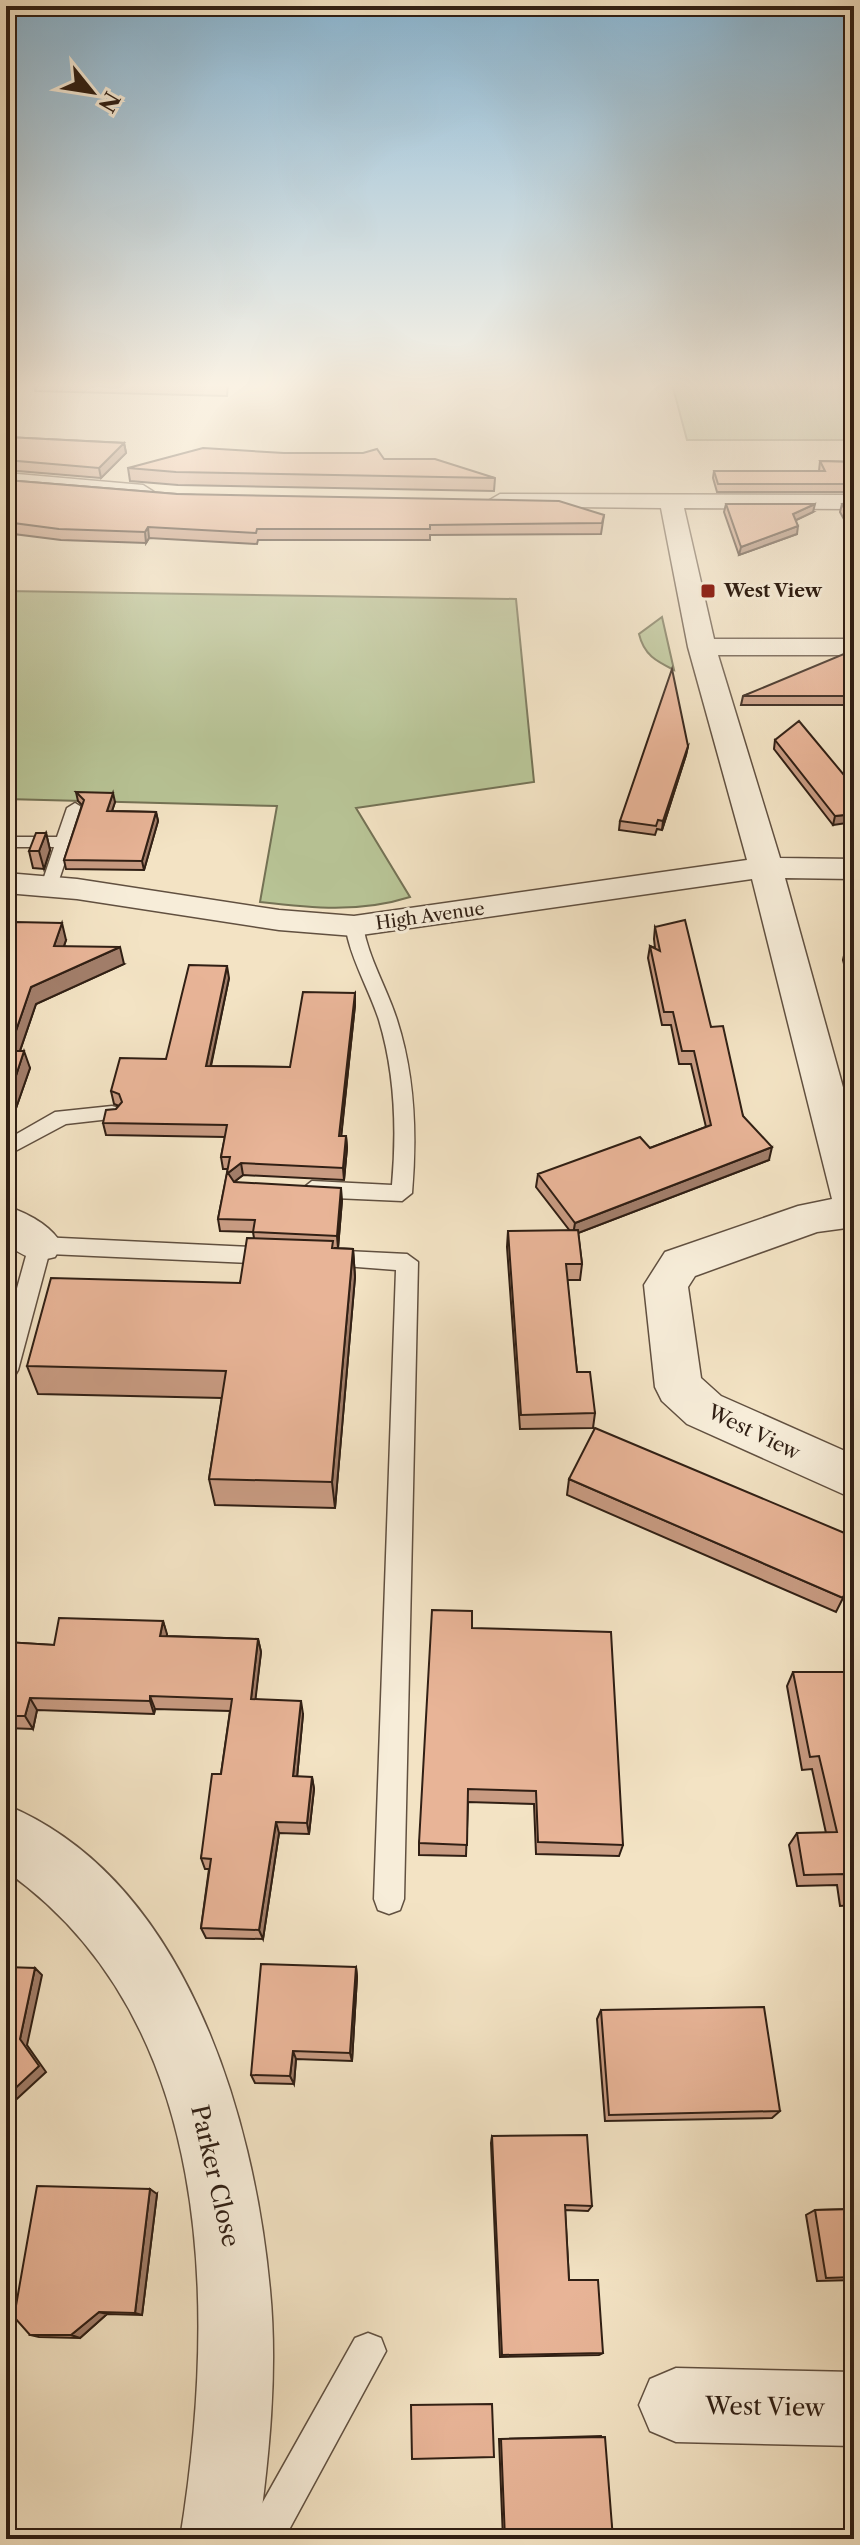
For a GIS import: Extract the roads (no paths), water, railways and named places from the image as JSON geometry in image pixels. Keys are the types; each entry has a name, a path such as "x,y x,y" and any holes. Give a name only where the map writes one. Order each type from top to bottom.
{"street":[{"path":"671,503 702,647 848,1157 854,1204"},
{"path":"702,647 854,647"},
{"name":"High Avenue","path":"6,883 49,886 279,920 354,926 432,917 696,875 766,868 854,869"},
{"name":"West View","path":"854,1211 813,1217 680,1264 666,1285 679,1387 704,1410 854,1478"},
{"name":"Parker Close","path":"6,1835 43,1861 95,1905 143,1969 181,2048 212,2137 234,2254 236,2365 228,2492 219,2539"},
{"name":"West View","path":"676,2405 854,2409"}],"lane":[{"path":"49,886 75,808"},
{"path":"6,842 64,842"},
{"path":"291,1188 402,1193 408,1138 398,1052 385,1012 360,963 354,926"},
{"path":"6,1149 62,1117 112,1113"},
{"path":"6,1370 23,1233 407,1262 389,1899"},
{"path":"262,2539 368,2351"}],"place":[{"name":"West View","path":"708,591"}]}
